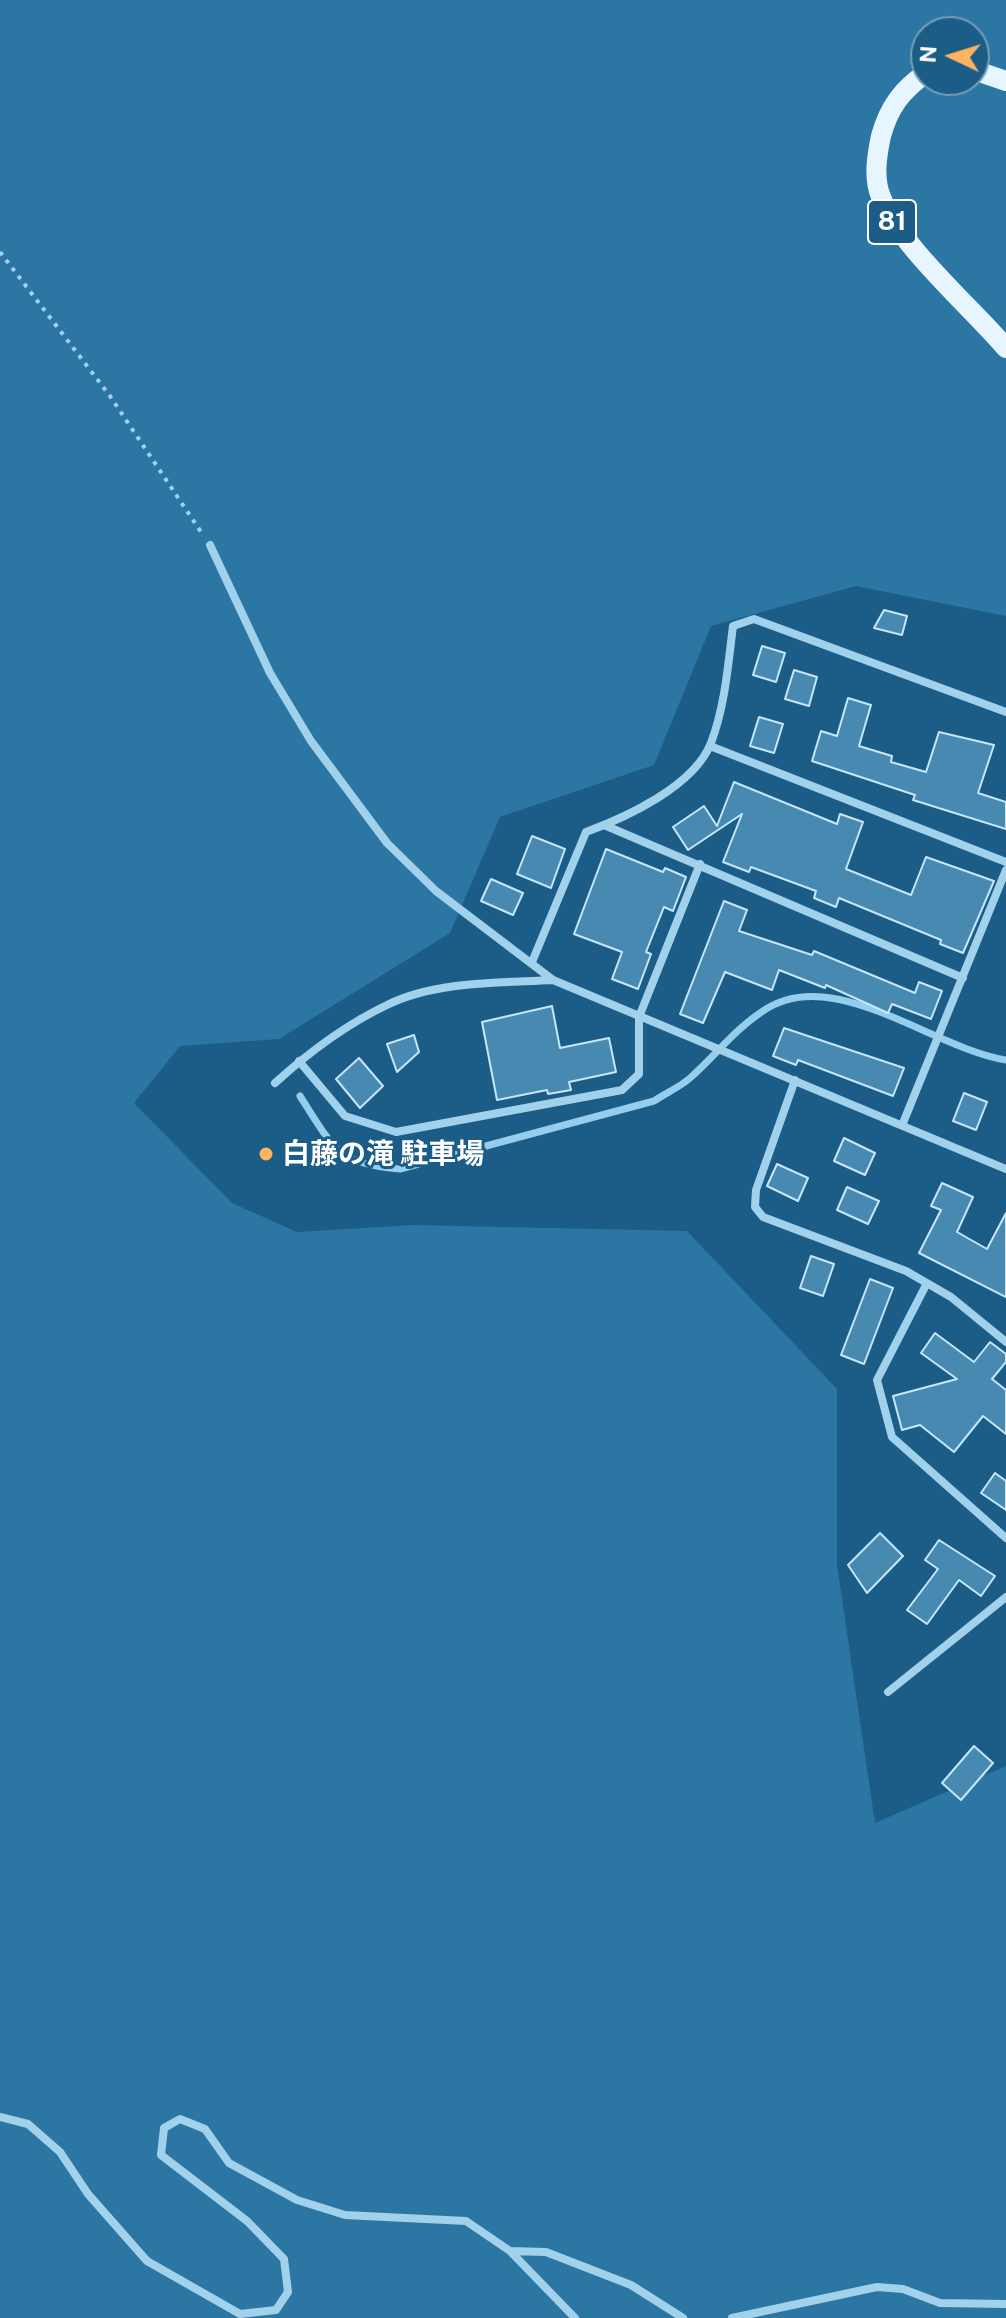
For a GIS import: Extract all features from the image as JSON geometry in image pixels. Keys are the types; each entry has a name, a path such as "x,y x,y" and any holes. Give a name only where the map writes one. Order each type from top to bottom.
{"main road":[{"name":"81","path":"910,85 886,116 876,158 879,194 894,226 1006,348"}],"street":[{"path":"210,545 270,673 311,741 387,843 436,891 553,980 903,1123 1006,1169"},
{"path":"532,962 586,832 672,789 710,746 725,690 733,626 754,619 1006,712"},
{"path":"710,746 1006,862"},
{"path":"604,825 963,978"},
{"path":"299,1061 345,1116 380,1129 413,1131 622,1090 639,1074 639,1017 700,864"},
{"path":"903,1123 1006,870"},
{"path":"275,1083 299,1061 388,1004 439,990 553,980"},
{"path":"795,1080 756,1190 755,1207 763,1217 906,1271 951,1297 1006,1342"},
{"path":"926,1285 877,1380 892,1437 1006,1538"},
{"path":"888,1692 1006,1597"},
{"path":"0,2117 28,2124 60,2152 88,2194 147,2261 240,2314 276,2310 288,2292 284,2259 247,2221 161,2155 164,2128 180,2119 205,2129 229,2163 297,2200 345,2215 466,2221 510,2251 575,2318"},
{"path":"510,2251 546,2252 631,2285 683,2318"},
{"path":"732,2318 877,2287 903,2289 940,2303 1006,2304"}],"path":[{"path":"0,252 110,396 210,545"}],"shaded area":[{"path":"0,0 1006,0 1006,616 856,586 711,626 654,765 500,817 450,933 279,1039 180,1046 134,1103 232,1203 297,1232 413,1225 687,1231 837,1389 837,1565 875,1823 1006,1766 1006,2318 0,2318"}],"building":[{"path":"884,610 907,616 902,635 874,628"},
{"path":"762,646 785,653 776,682 753,675"},
{"path":"794,670 817,677 809,706 785,699"},
{"path":"848,698 871,705 859,746 892,756 891,762 926,772 939,732 994,745 978,793 1006,802 1006,829 913,800 915,795 812,761 821,731 837,736"},
{"path":"759,717 783,724 774,753 750,746"},
{"path":"734,782 837,824 840,814 863,822 846,869 911,895 926,857 994,881 963,953 940,944 941,940 839,898 836,907 814,898 816,891 751,867 749,872 723,862 742,814 688,850 673,827 704,806 717,826"},
{"path":"532,836 565,849 551,888 517,874"},
{"path":"606,849 663,872 665,868 686,877 673,911 664,907 646,952 651,954 638,989 612,979 622,952 574,934"},
{"path":"491,879 523,893 513,915 481,901"},
{"path":"724,901 747,910 739,931 812,955 814,951 915,993 919,982 942,991 931,1019 892,1004 888,1013 826,985 825,988 779,970 772,990 725,972 703,1023 680,1014"},
{"path":"552,1006 560,1048 609,1038 616,1072 569,1082 571,1090 548,1094 547,1090 497,1100 482,1022"},
{"path":"784,1028 904,1068 893,1096 798,1060 796,1065 773,1056"},
{"path":"414,1035 419,1052 397,1072 387,1044"},
{"path":"359,1058 383,1086 360,1108 336,1079"},
{"path":"964,1093 987,1102 976,1130 953,1121"},
{"path":"844,1138 875,1153 865,1175 834,1161"},
{"path":"777,1164 808,1178 798,1201 767,1186"},
{"path":"942,1183 973,1197 957,1232 987,1249 1006,1213 1006,1297 919,1253 941,1210 931,1206"},
{"path":"847,1187 879,1201 868,1224 837,1210"},
{"path":"811,1256 834,1264 823,1296 800,1288"},
{"path":"870,1279 893,1288 864,1364 841,1355"},
{"path":"935,1333 974,1362 990,1342 1006,1354 1006,1362 992,1379 1006,1390 1006,1434 983,1416 954,1452 920,1425 902,1430 893,1396 957,1379 921,1353"},
{"path":"995,1473 1006,1481 1006,1510 981,1493"},
{"path":"880,1533 903,1556 867,1593 848,1565"},
{"path":"939,1540 995,1576 981,1596 959,1580 927,1624 907,1610 938,1569 925,1560"},
{"path":"974,1746 993,1763 961,1800 942,1783"}],"waterway":[{"path":"300,1096 338,1149 362,1163 400,1169 654,1101 690,1078 753,1018 790,999 820,997 851,1002 946,1041 1006,1060"}],"place":[{"name":"白藤の滝 駐車場","path":"266,1154"}]}
